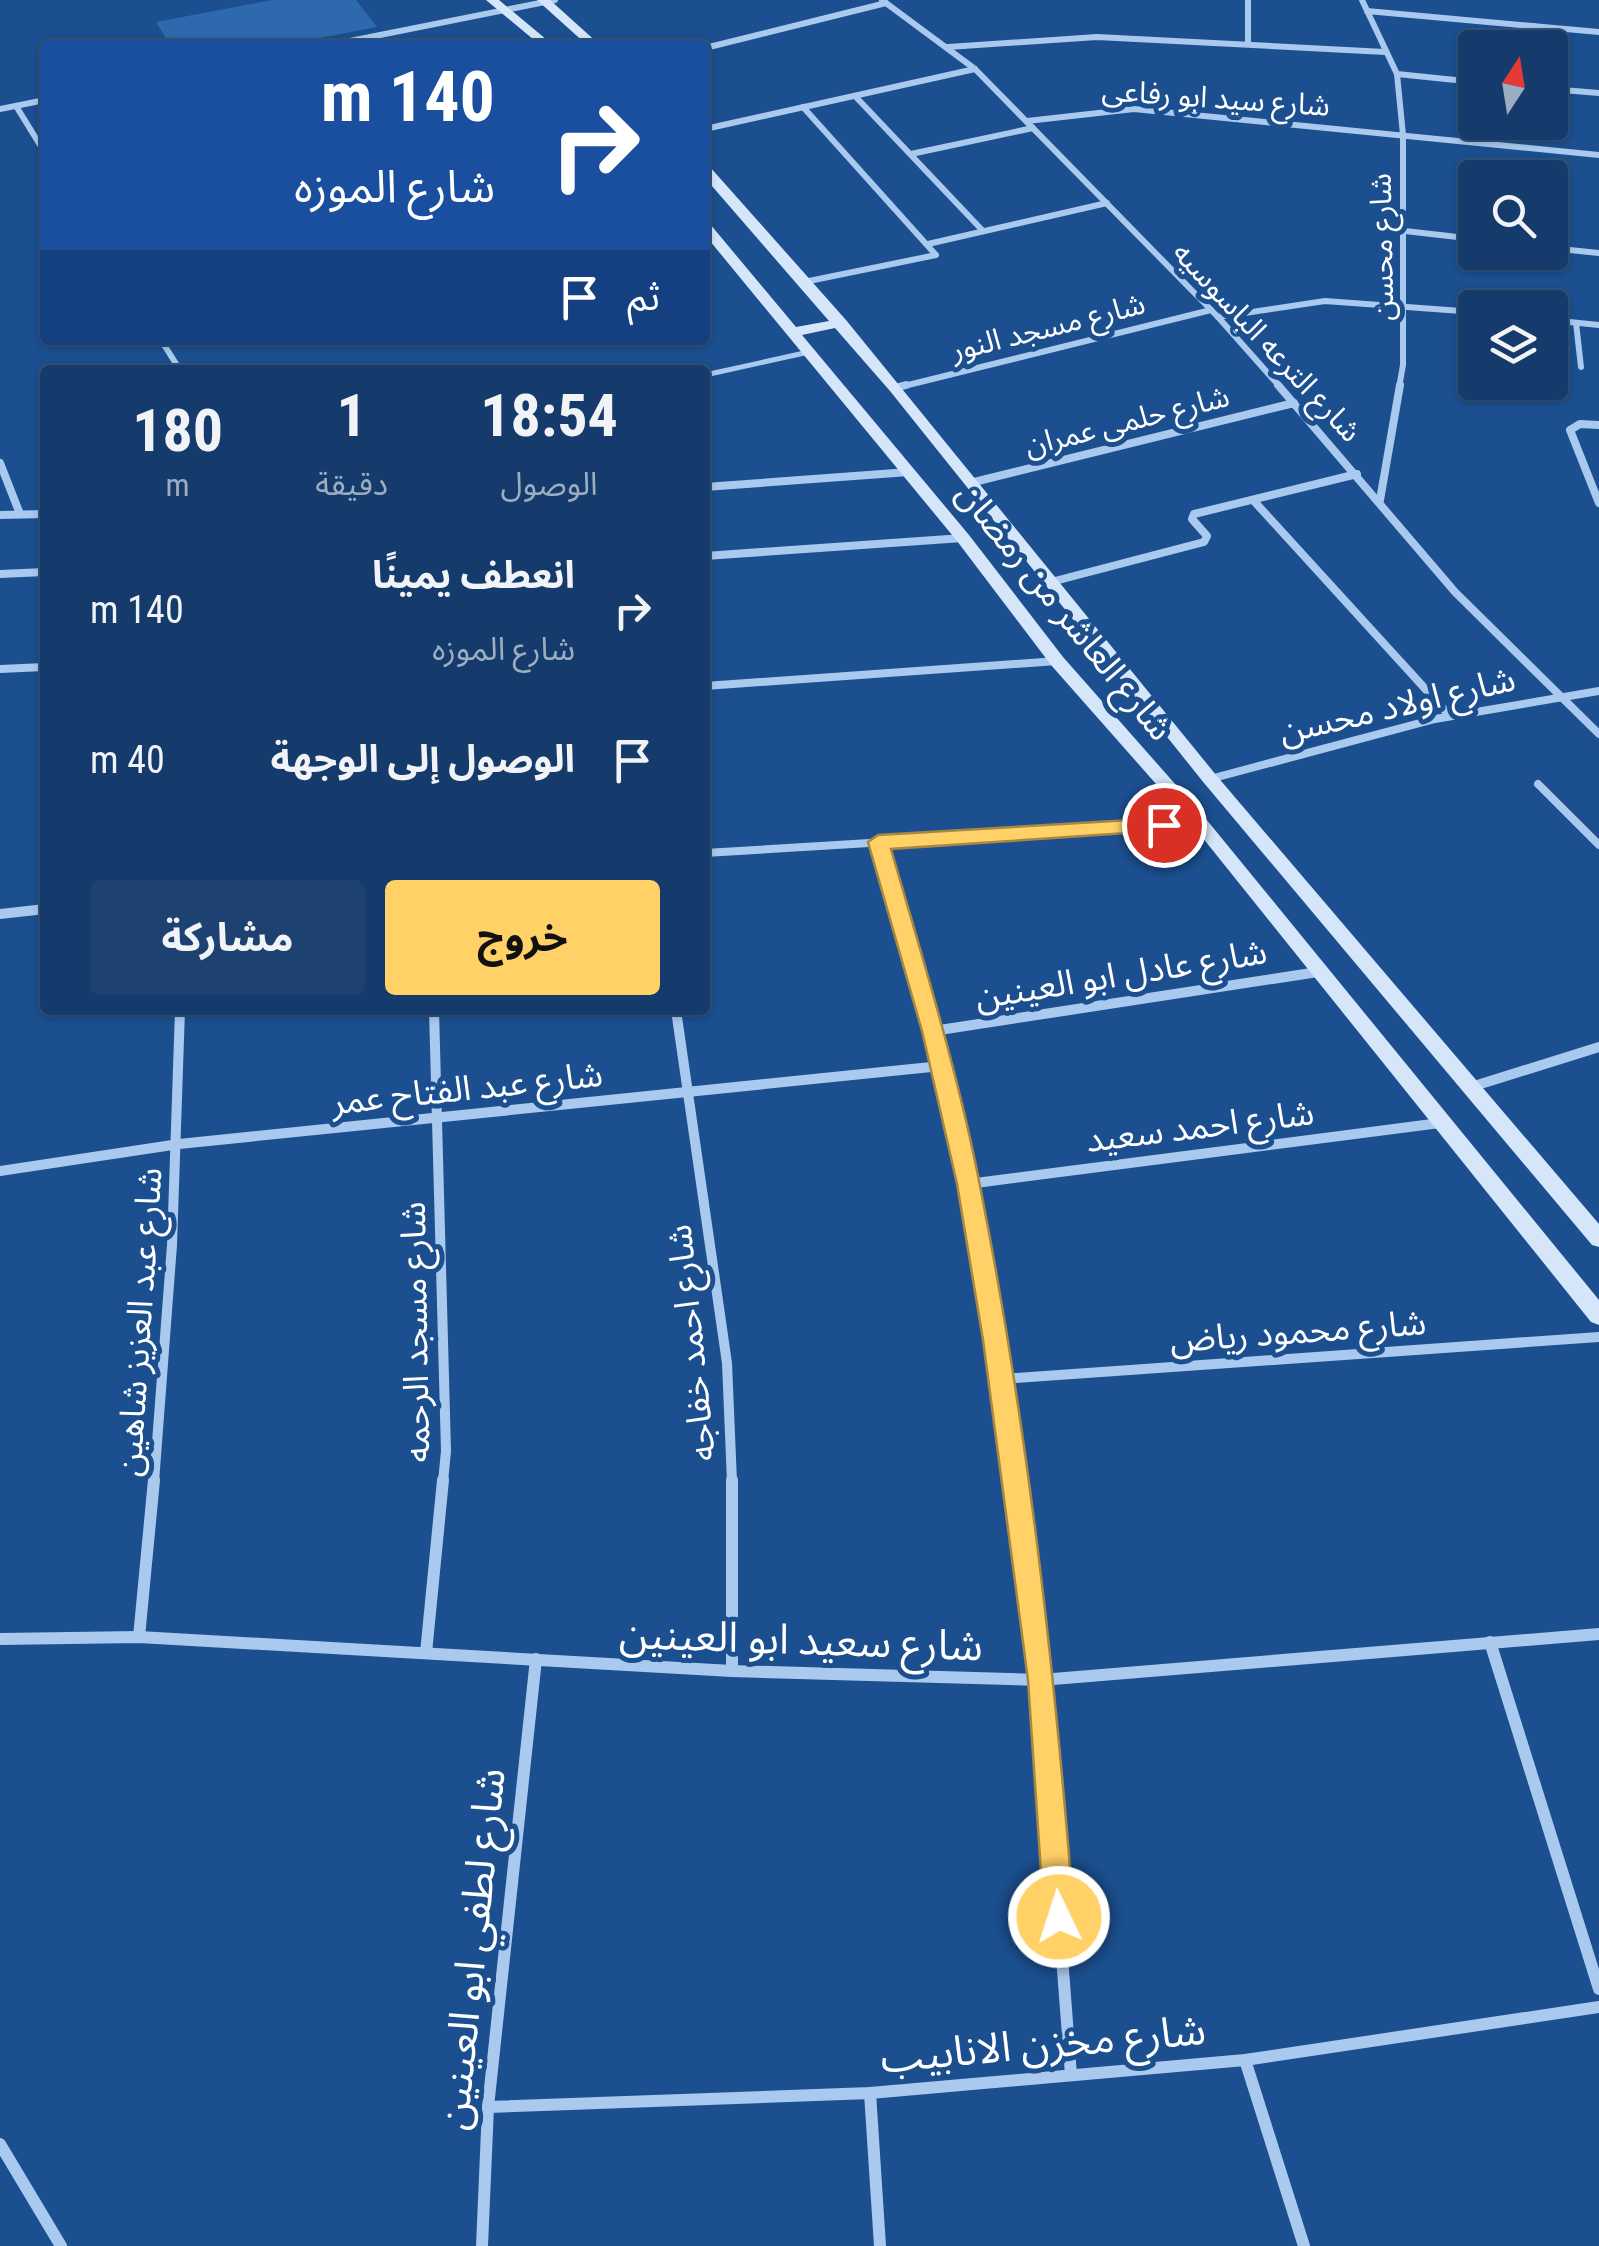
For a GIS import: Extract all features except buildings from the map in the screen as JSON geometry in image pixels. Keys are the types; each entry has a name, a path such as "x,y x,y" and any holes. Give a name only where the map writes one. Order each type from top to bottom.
{"main road":[{"path":"492,0 541,40"},
{"path":"548,1 589,40"},
{"name":"شارع العاشر من رمضان","path":"710,176 841,323 1210,780 1599,1240"},
{"name":"شارع العاشر من رمضان","path":"710,233 963,538 1057,661 1200,823 1599,1316"},
{"path":"793,332 841,323"}],"street":[{"path":"1248,0 1248,44"},
{"name":"شارع محسن","path":"1362,0 1397,74 1402,135 1407,304 1395,431 1380,500"},
{"path":"357,40 548,1"},
{"path":"710,47 884,2"},
{"name":"شارع الترعه الباسوسيه","path":"884,2 975,69 1030,125 1214,314 1380,500 1455,592 1599,734"},
{"path":"1366,11 1599,32"},
{"path":"1534,26 1534,30"},
{"path":"947,47 1065,37 1386,52"},
{"path":"710,128 975,69"},
{"path":"1397,74 1458,80"},
{"path":"1568,91 1599,94"},
{"path":"855,96 983,231"},
{"path":"0,109 40,101"},
{"path":"16,106 40,145"},
{"path":"803,107 936,255 804,282"},
{"name":"شارع سيد ابو رفاعى","path":"911,154 1030,125 1134,110 1599,155"},
{"path":"928,244 1106,203"},
{"path":"1404,230 1458,237"},
{"path":"1568,250 1599,253"},
{"name":"شارع مسجد النور","path":"895,388 1214,314 1290,302 1407,304 1458,310"},
{"path":"1568,322 1599,325"},
{"path":"1576,323 1582,367"},
{"name":"شارع حلمى عمران","path":"970,483 1294,403"},
{"path":"1599,424 1580,424 1570,430 1599,502"},
{"path":"0,462 20,514"},
{"path":"710,487 909,472"},
{"path":"1051,582 1204,542 1207,536 1192,519 1194,514 1357,474"},
{"path":"1253,500 1450,716"},
{"path":"0,515 40,514"},
{"path":"710,556 963,538"},
{"path":"0,574 40,572"},
{"path":"710,686 1057,661"},
{"path":"0,669 40,667"},
{"name":"شارع اولاد محسن","path":"1210,780 1450,716 1599,691"},
{"path":"1538,784 1599,845"},
{"path":"710,853 1200,823"},
{"path":"878,842 933,1031 968,1184 1002,1379 1042,1680 1070,2075"},
{"path":"0,914 40,910"},
{"name":"شارع عادل ابو العينين","path":"933,1031 1318,972"},
{"name":"شارع عبد العزيز شاهين","path":"139,1636 166,1388 179,1144 180,1015"},
{"name":"شارع مسجد الرحمه","path":"426,1653 446,1451 434,1015"},
{"name":"شارع احمد خفاجه","path":"677,1015 726,1363 732,1451 732,1671"},
{"path":"1470,1087 1599,1046"},
{"name":"شارع عبد الفتاح عمر","path":"0,1171 179,1144 941,1066"},
{"name":"شارع احمد سعيد","path":"968,1184 1440,1123"},
{"name":"شارع محمود رياض","path":"1002,1379 1599,1337"},
{"name":"شارع سعيد ابو العينين","path":"0,1638 139,1636 732,1671 1042,1680 1599,1634"},
{"path":"1490,1642 1599,1989"},
{"name":"شارع لطفي ابو العينين","path":"482,2246 488,2108 536,1660"},
{"name":"شارع مخزن الانابيب","path":"488,2108 870,2093 1245,2060 1599,2008"},
{"path":"1245,2060 1304,2246"},
{"path":"870,2093 880,2246"},
{"path":"0,2144 60,2246"}],"lane":[{"path":"710,374 809,352"}],"shaded area":[{"path":"272,0 356,0 377,27 310,40 167,40 156,22"}],"route":[{"path":"1059,1917 1042,1680 1002,1379 968,1184 933,1031 878,842 1164,825"}]}
